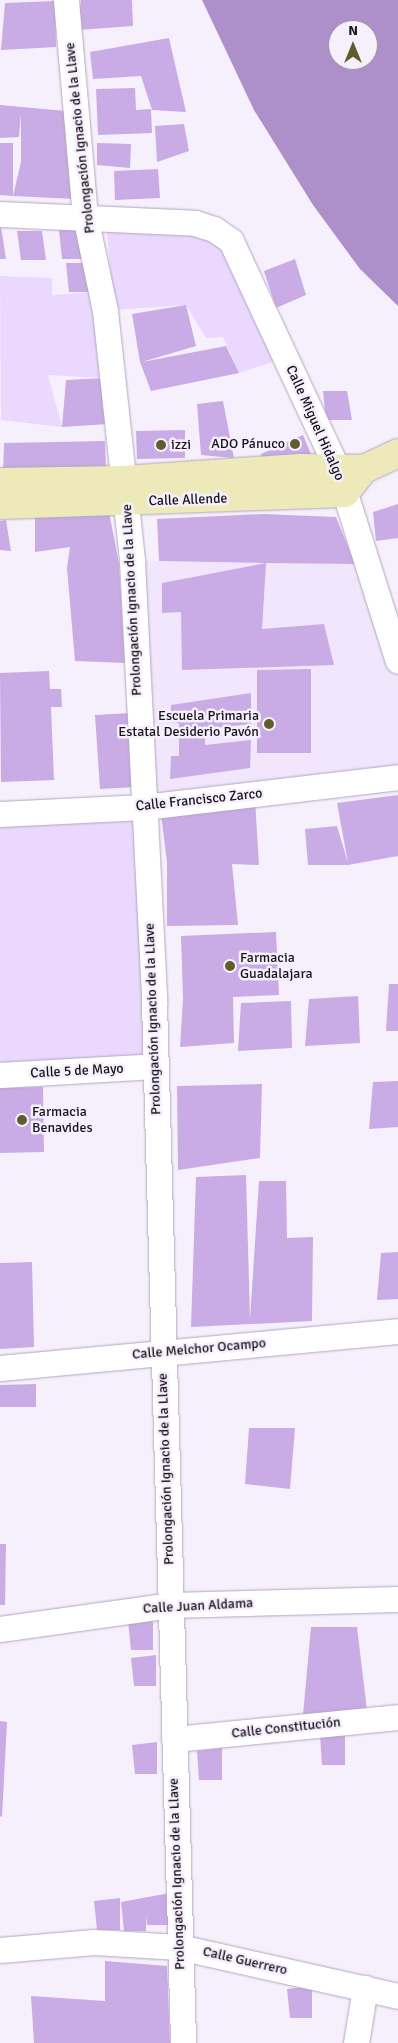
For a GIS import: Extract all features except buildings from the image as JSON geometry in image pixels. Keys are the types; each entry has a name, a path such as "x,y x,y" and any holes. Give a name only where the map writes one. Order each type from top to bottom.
{"main road":[{"path":"341,481 398,453"},
{"name":"Calle Allende","path":"0,505 125,491 341,481"},
{"name":"Calle Allende","path":"0,482 125,491"}],"street":[{"name":"Prolongación Ignacio de la Llave","path":"66,0 85,216 105,311 132,561 155,1066 183,2043"},
{"path":"0,214 85,216"},
{"name":"Calle Miguel Hidalgo","path":"85,216 195,223 214,229 231,241 341,481 398,661"},
{"name":"Calle Francisco Zarco","path":"0,814 144,806 398,777"},
{"name":"Calle 5 de Mayo","path":"0,1075 155,1066"},
{"name":"Calle Melchor Ocampo","path":"0,1368 398,1331"},
{"name":"Calle Juan Aldama","path":"0,1629 170,1605 398,1598"},
{"name":"Calle Constitución","path":"174,1739 398,1717"},
{"name":"Calle Guerrero","path":"0,1950 94,1942 179,1946 398,1996"},
{"path":"356,2043 365,1988"}],"shaded area":[{"path":"202,0 398,0 398,306 360,269 313,205 254,110"},
{"path":"106,223 213,234 252,297 275,361 239,373 223,337 206,338 186,305 114,310"},
{"path":"0,276 52,278 52,295 95,292 104,378 48,375 62,427 1,420"},
{"path":"132,561 370,564 398,648 398,778 144,807"},
{"path":"144,807 155,1066 0,1075 0,814"}],"place":[{"name":"ADO Pánuco","path":"295,444"},
{"name":"izzi","path":"161,445"},
{"name":"Escuela Primaria Estatal Desiderio Pavón","path":"269,724"},
{"name":"Farmacia Guadalajara","path":"230,966"},
{"name":"Farmacia Benavides","path":"22,1120"}]}
